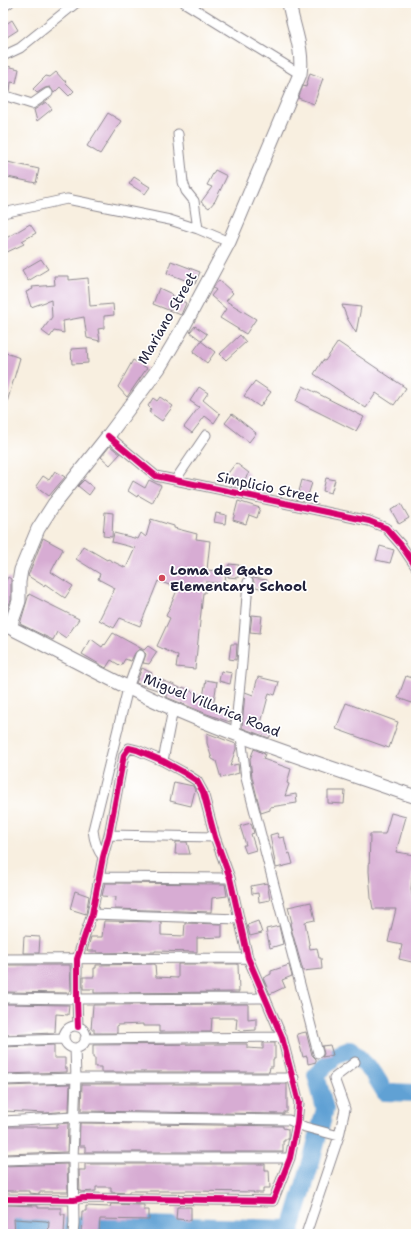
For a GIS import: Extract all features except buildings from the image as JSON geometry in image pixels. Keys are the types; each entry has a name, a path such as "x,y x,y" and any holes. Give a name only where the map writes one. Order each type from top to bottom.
{"main road":[{"name":"Mariano Street","path":"6,626 19,601 19,582 21,570 38,529 54,504 159,368 184,326 229,242 300,74 302,63 301,54 289,3"},
{"name":"Miguel Villarica Road","path":"6,626 128,688 173,709 238,735 416,797"}],"street":[{"path":"3,7 9,3"},
{"path":"3,56 20,48 76,3"},
{"path":"185,3 300,74"},
{"path":"3,95 32,104 48,93"},
{"path":"178,134 183,182 186,191 194,201 198,229"},
{"path":"3,213 67,200 170,220 198,229 229,242"},
{"path":"176,479 206,435"},
{"name":"Simplicio Street","path":"108,436 156,476 369,521 386,528 416,567"},
{"path":"248,582 238,735 246,778 318,1053"},
{"path":"103,856 99,852 95,842 93,830 128,688 140,655"},
{"path":"163,761 173,709"},
{"path":"3,1199 74,1200 83,1198 273,1201 290,1158 298,1123 299,1103 294,1078 282,1036 248,958 230,878 215,837 203,792 197,781 163,761 129,748 124,755 92,914 77,959 78,1027"},
{"path":"109,835 215,837"},
{"path":"99,877 230,878"},
{"path":"92,914 239,919"},
{"path":"3,959 248,958"},
{"path":"3,998 266,998"},
{"path":"71,1027 78,1027 84,1032 85,1039 82,1045 75,1048 68,1045 64,1039 64,1036 71,1027"},
{"path":"85,1039 282,1036"},
{"path":"3,1041 64,1039"},
{"path":"73,1234 73,1158 76,1078 75,1048"},
{"path":"306,1234 339,1136 345,1109 334,1078 355,1062"},
{"path":"3,1080 76,1078 294,1078"},
{"path":"3,1121 74,1117 289,1120 339,1136"},
{"path":"3,1160 73,1158 290,1158"}],"waterway":[{"path":"79,1225 102,1224 291,1229 325,1109 316,1075 337,1054 350,1049 374,1074 385,1092 416,1093"},
{"path":"3,1222 66,1226"}],"cycle path":[{"path":"108,436 156,476 369,521 386,528 401,545 416,567"},
{"path":"3,1199 74,1200 83,1198 273,1201 290,1158 297,1123 299,1103 282,1037 248,958 230,878 215,837 203,792 197,781 183,772 163,761 129,748 124,755 92,914 77,959 78,1027"}],"place":[{"name":"Loma de Gato Elementary School","path":"162,578"}]}
